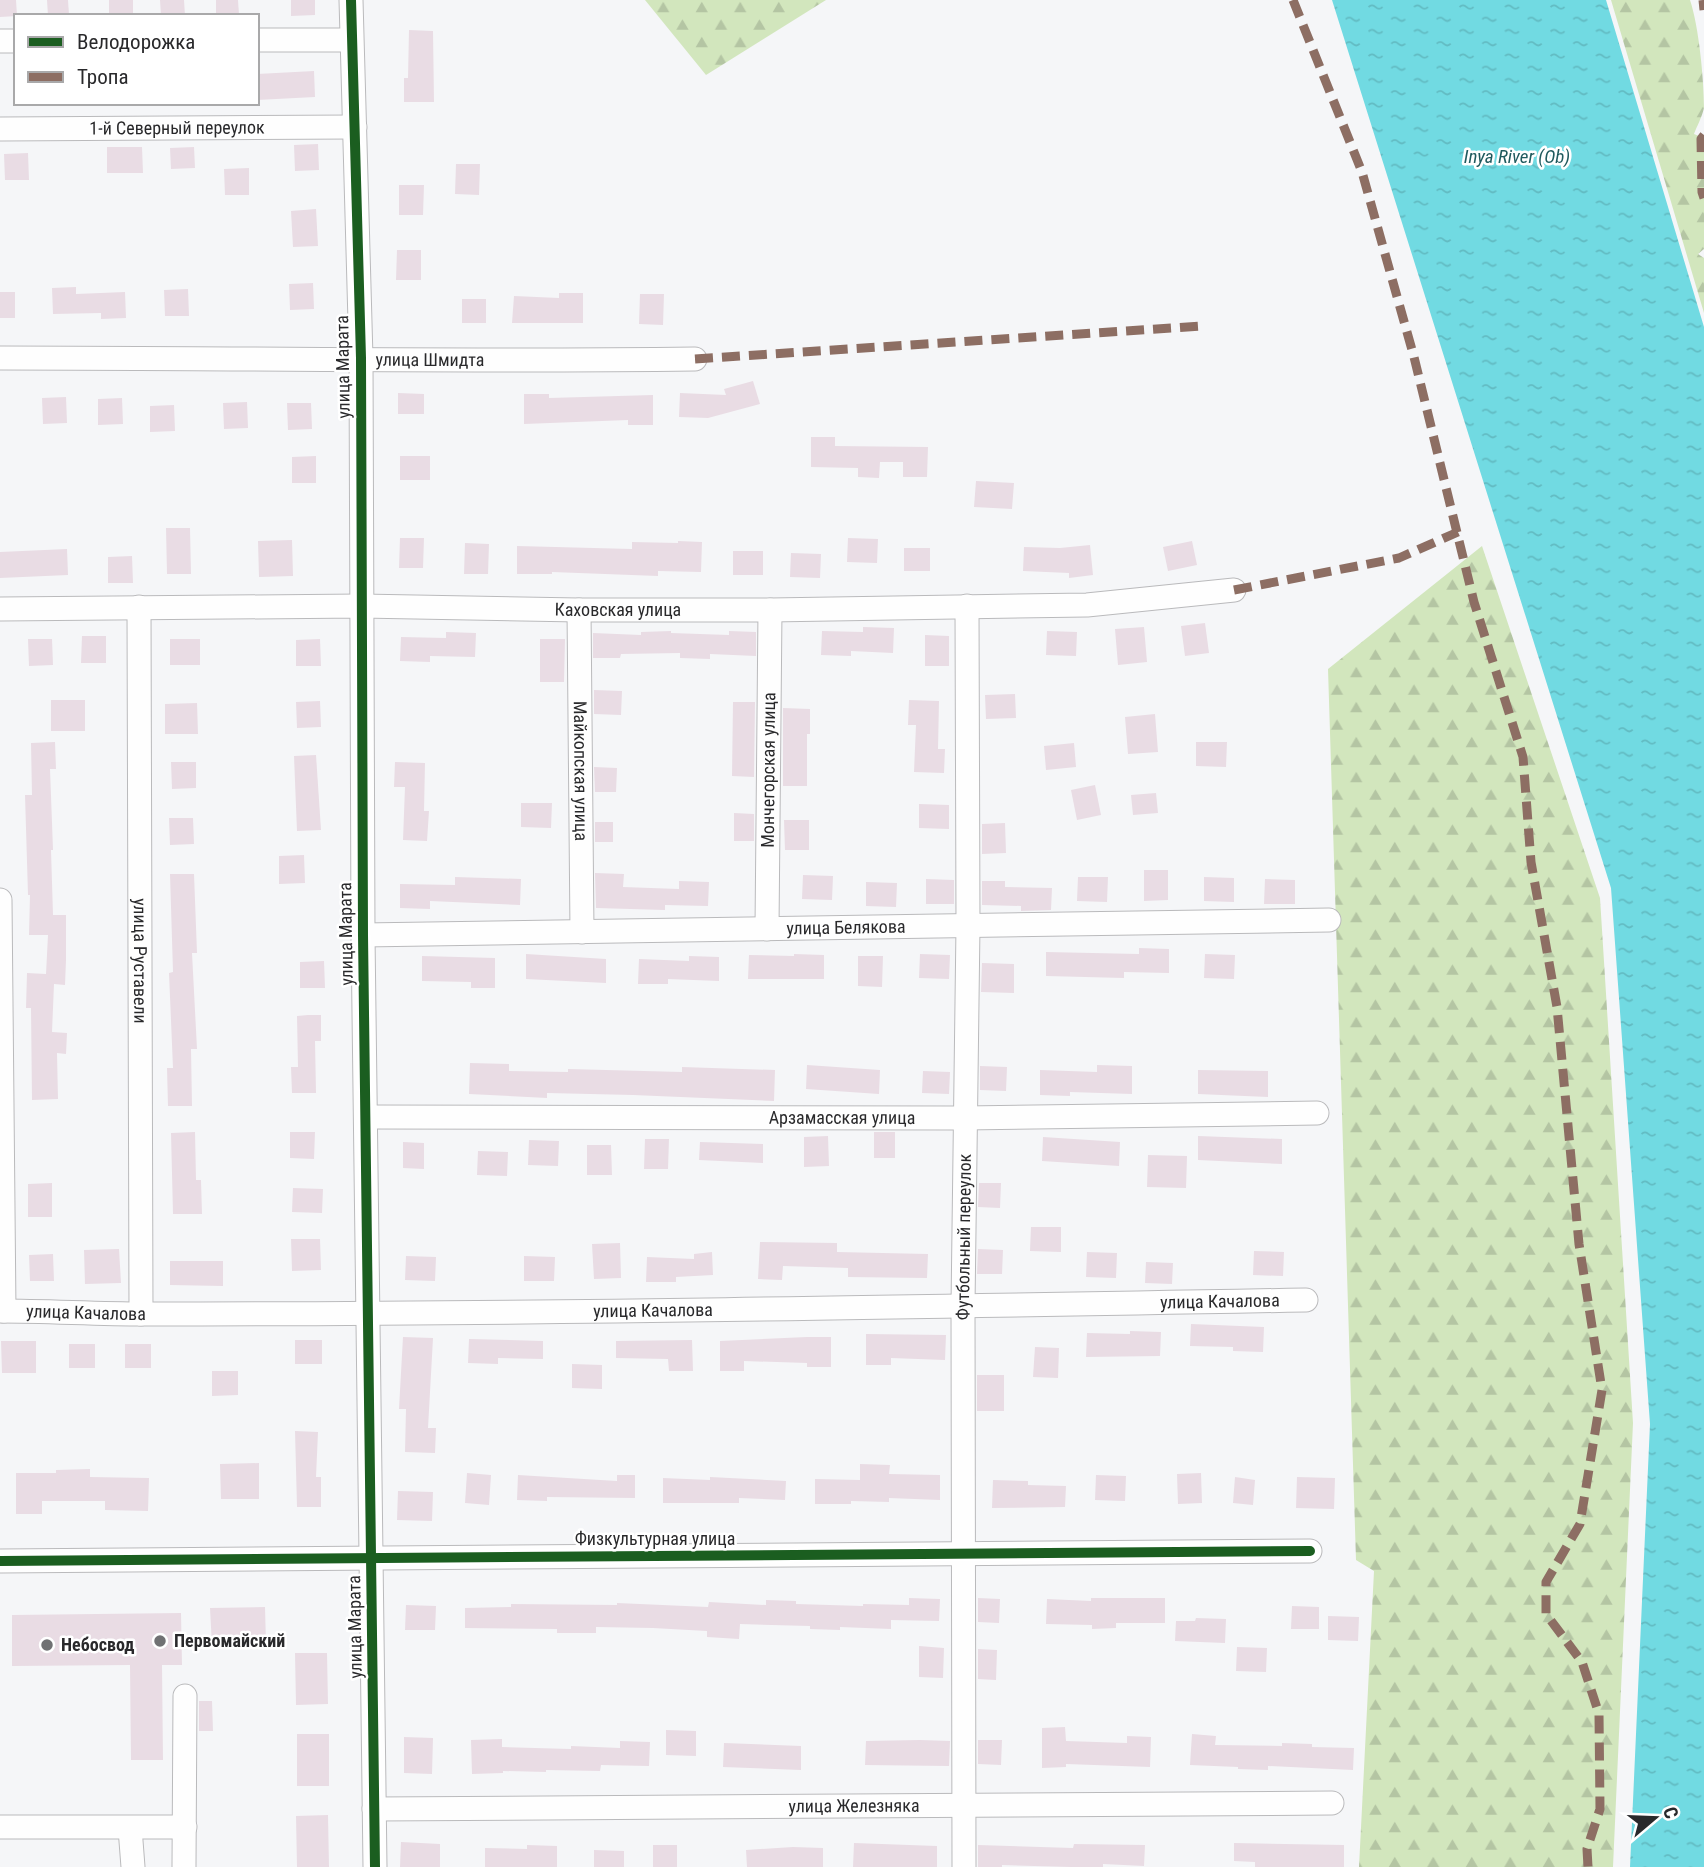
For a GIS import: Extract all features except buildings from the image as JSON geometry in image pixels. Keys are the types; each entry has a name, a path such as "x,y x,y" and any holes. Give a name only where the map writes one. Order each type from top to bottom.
{"street":[{"name":"улица Марата","path":"351,0 361,358 363,935 375,1867"},
{"path":"259,40 351,40"},
{"name":"1-й Северный переулок","path":"0,129 355,127"},
{"name":"улица Шмидта","path":"0,358 361,358 513,361 695,359"},
{"name":"Каховская улица","path":"0,609 361,606 770,610 1087,605 1234,590"},
{"name":"Футбольный переулок","path":"964,1867 962,1554 964,1118 968,926 967,606"},
{"name":"улица Руставели","path":"139,607 141,1314"},
{"name":"Майкопская улица","path":"579,610 582,932"},
{"name":"Мончегорская улица","path":"767,929 770,610"},
{"path":"0,900 2,1311"},
{"name":"улица Белякова","path":"363,935 1329,920"},
{"name":"Арзамасская улица","path":"366,1117 964,1118 1317,1113"},
{"name":"улица Качалова","path":"2,1311 141,1314 1306,1300"},
{"name":"Физкультурная улица","path":"0,1561 1310,1551"},
{"path":"184,1867 185,1696"},
{"name":"улица Железняка","path":"374,1809 1332,1803"},
{"path":"0,1827 185,1827"},
{"path":"130,1828 133,1867"}],"green space":[{"path":"645,0 826,0 706,75"},
{"path":"1611,0 1690,0 1698,39 1704,96 1704,108 1694,134 1704,138 1704,249 1698,254 1704,258 1704,313"},
{"path":"1482,546 1600,898 1633,1423 1613,1867 1359,1867 1374,1571 1356,1560 1328,669"}],"water":[{"name":"Inya River (Ob)","path":"1332,0 1606,0 1704,327 1704,1867 1630,1867 1650,1424 1611,888"}],"marked path":[{"path":"1293,0 1362,172 1414,357 1474,602 1523,757 1531,862 1557,1007 1579,1244 1602,1390 1580,1524 1546,1582 1546,1614 1582,1662 1599,1714 1600,1809 1587,1849 1588,1867"},
{"path":"1703,0 1704,10"},
{"path":"1704,135 1701,139 1704,198"},
{"path":"695,359 1203,326"},
{"path":"1234,590 1399,558 1458,532"}],"cycle path":[{"path":"351,0 361,358 363,935 375,1867"},
{"path":"0,1561 1310,1551"}],"place":[{"name":"Первомайский","path":"160,1641"},
{"name":"Небосвод","path":"47,1645"}]}
